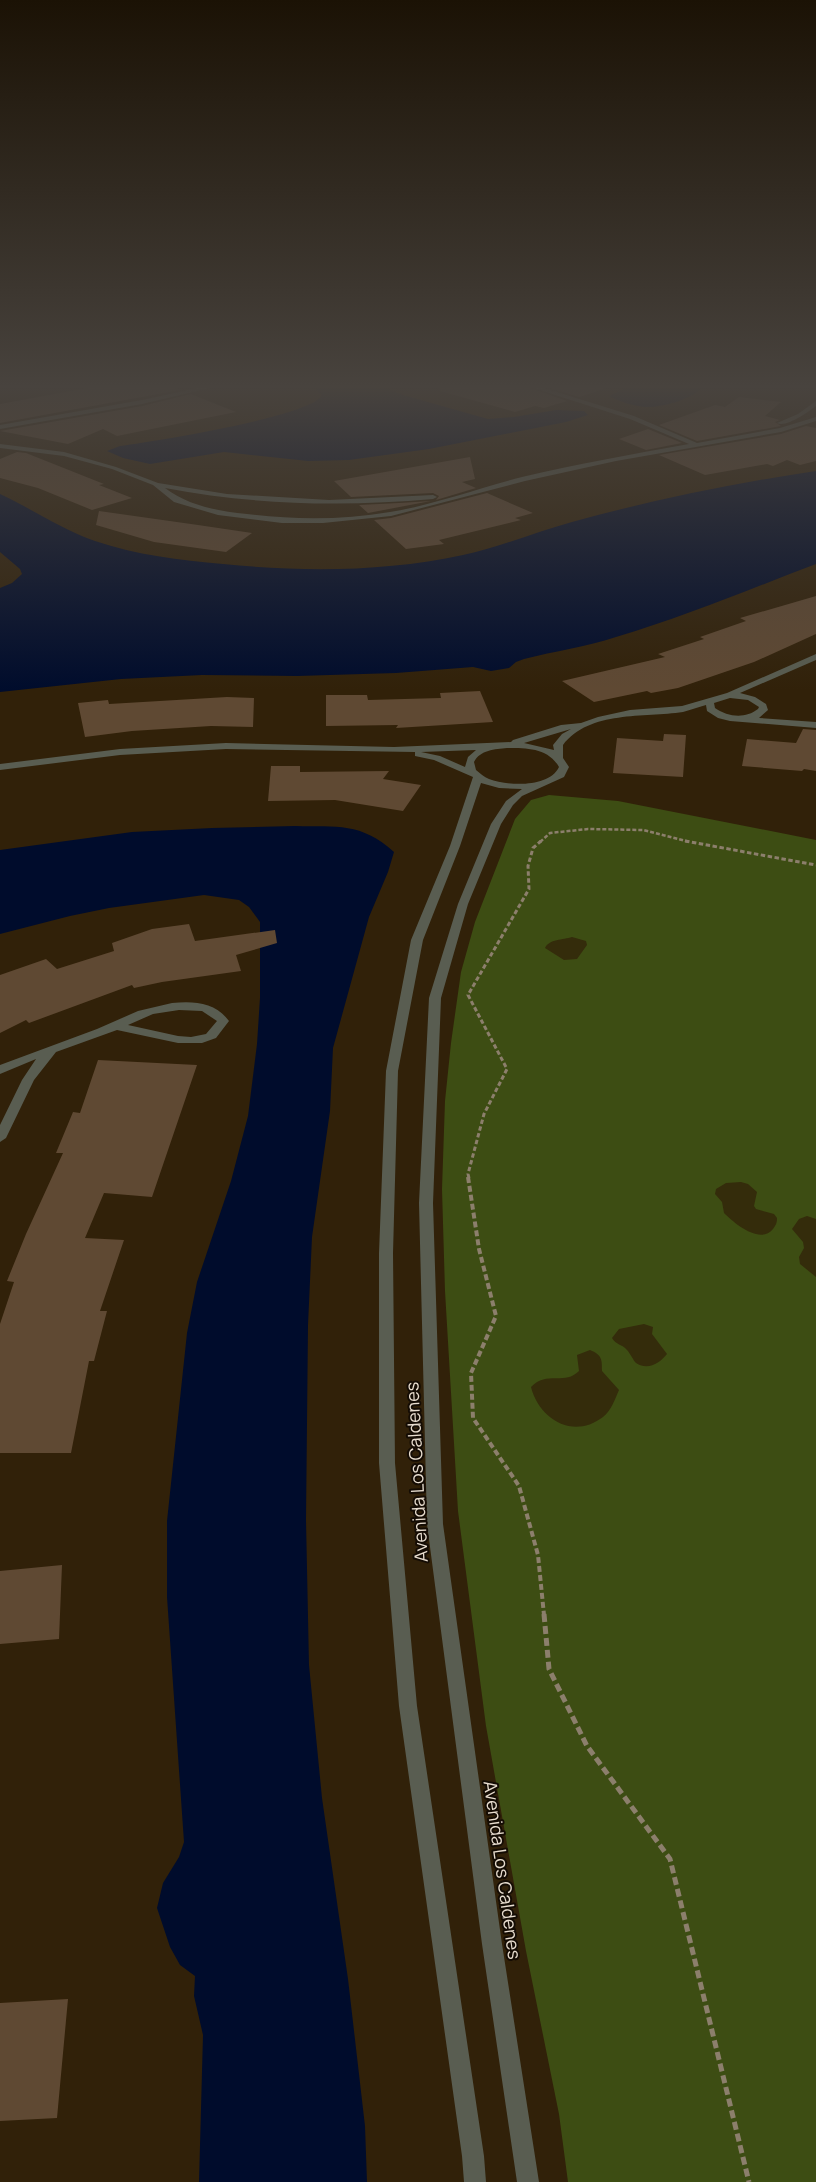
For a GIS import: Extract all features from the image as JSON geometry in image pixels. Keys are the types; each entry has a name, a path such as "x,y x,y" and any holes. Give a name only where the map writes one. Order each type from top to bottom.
{"street":[{"path":"158,486 177,500 197,508 249,518 308,522 355,519 403,511 498,486"},
{"path":"164,486 216,496 274,502 386,502 462,494"},
{"path":"197,508 195,503 199,500 216,496"},
{"path":"386,502 405,506 406,508 403,511"},
{"path":"0,767 100,754 226,746 394,750 507,745 537,747 559,757 558,745 564,736 588,723 601,718 667,711 699,705 755,685 816,656"},
{"path":"755,685 752,696 771,712 792,722"},
{"path":"714,699 708,706 714,713 735,718 755,716 761,714 763,710 757,701 741,696 726,696"},
{"path":"667,711 816,725"},
{"path":"507,745 564,727 588,723"},
{"name":"Avenida Los Caldenes","path":"475,2182 473,2156 408,1706 388,1463 386,1253 392,1071 417,940 455,846 475,776 469,767 470,761 474,755 495,746"},
{"path":"394,750 437,758 487,782 512,787 539,785"},
{"name":"Avenida Los Caldenes","path":"528,2182 492,1944 435,1524 426,1203 435,998 463,904 496,824 510,803 519,794 559,776 563,770 563,764 559,757"},
{"path":"0,1070 53,1048 116,1026 138,1015 173,1007 194,1006 208,1008 218,1014 222,1021 210,1036 198,1040 177,1040 116,1026"},
{"path":"0,1138 30,1076 42,1058 53,1048"}],"path":[{"path":"749,2182 670,1860 587,1746 549,1669 538,1555 519,1486 473,1418 471,1373 496,1316 479,1249 468,1174 484,1114 507,1069 468,995 529,889 528,866 533,848 550,833 588,829 643,830 690,842 816,865"}],"green space":[{"path":"549,795 618,801 816,840 816,2182 568,2182 559,2114 526,1951 486,1726 458,1511 445,1291 442,1189 445,1101 461,972 475,922 515,819 531,800"}],"sand":[{"path":"572,937 586,941 587,945 577,959 564,960 545,948 553,941"},
{"path":"741,1182 748,1184 757,1192 754,1206 756,1209 774,1214 777,1218 777,1223 768,1233 761,1235 747,1231 724,1213 722,1202 715,1194 716,1189 726,1183"},
{"path":"807,1216 816,1219 816,1277 800,1264 799,1257 804,1248 803,1242 792,1229 799,1219"},
{"path":"644,1324 653,1327 652,1334 667,1354 657,1363 649,1366 636,1363 627,1350 612,1338 619,1329"},
{"path":"590,1350 599,1356 602,1371 619,1390 611,1408 603,1417 592,1424 580,1427 559,1423 549,1417 541,1408 531,1387 543,1379 573,1375 579,1371 577,1355"}],"water":[{"path":"816,486 816,564 667,621 605,640 524,659 516,662 509,668 491,671 473,667 396,673 297,676 202,675 121,679 0,692 0,588 12,583 22,574 20,569 0,552 0,494 82,536 126,550 174,559 253,567 343,569 404,565 463,555 632,506 724,487"},
{"path":"295,826 348,828 371,835 394,852 388,872 369,917 333,1048 330,1111 312,1237 308,1325 306,1520 309,1665 322,1798 348,1979 365,2126 367,2182 199,2182 203,2035 194,1996 195,1976 180,1965 170,1947 157,1908 163,1883 179,1857 184,1842 167,1597 167,1521 187,1333 197,1282 231,1181 248,1116 257,1044 260,998 260,922 249,907 239,900 204,895 109,908 0,934 0,850 132,832"}],"building":[{"path":"30,486 101,486 132,498 92,510"},
{"path":"339,486 471,486 476,488 436,500 439,496 433,493 351,497"},
{"path":"487,493 533,513 515,518 521,520 439,540 444,544 406,549 374,520 391,518"},
{"path":"431,501 368,513 359,505 399,503"},
{"path":"99,511 252,533 226,552 154,542 96,525"},
{"path":"816,596 816,634 754,662 678,688 651,693 647,691 594,702 562,681 665,657 658,654 704,639 700,637 746,621 740,618"},
{"path":"480,691 493,722 396,728 398,725 326,726 326,695 367,695 368,700 441,698 440,693"},
{"path":"227,697 254,698 253,727 211,726 132,731 85,737 78,703 108,700 109,704"},
{"path":"803,729 816,730 816,771 742,766 747,739 796,743"},
{"path":"664,734 686,735 683,777 613,773 617,738 663,741"},
{"path":"271,766 300,766 300,772 389,771 383,779 421,785 403,811 335,800 268,801"},
{"path":"189,924 195,941 275,930 277,943 236,955 241,971 162,982 134,988 132,985 29,1023 26,1020 0,1033 0,975 46,959 57,969 114,951 112,943 152,929"},
{"path":"98,1060 197,1065 152,1197 104,1193 85,1238 124,1240 100,1311 107,1311 94,1361 89,1361 71,1453 0,1453 0,1324 14,1282 7,1281 63,1153 56,1153 73,1112 80,1113"},
{"path":"62,1565 59,1639 0,1644 0,1571"},
{"path":"68,1999 57,2118 0,2121 0,2003"}]}
